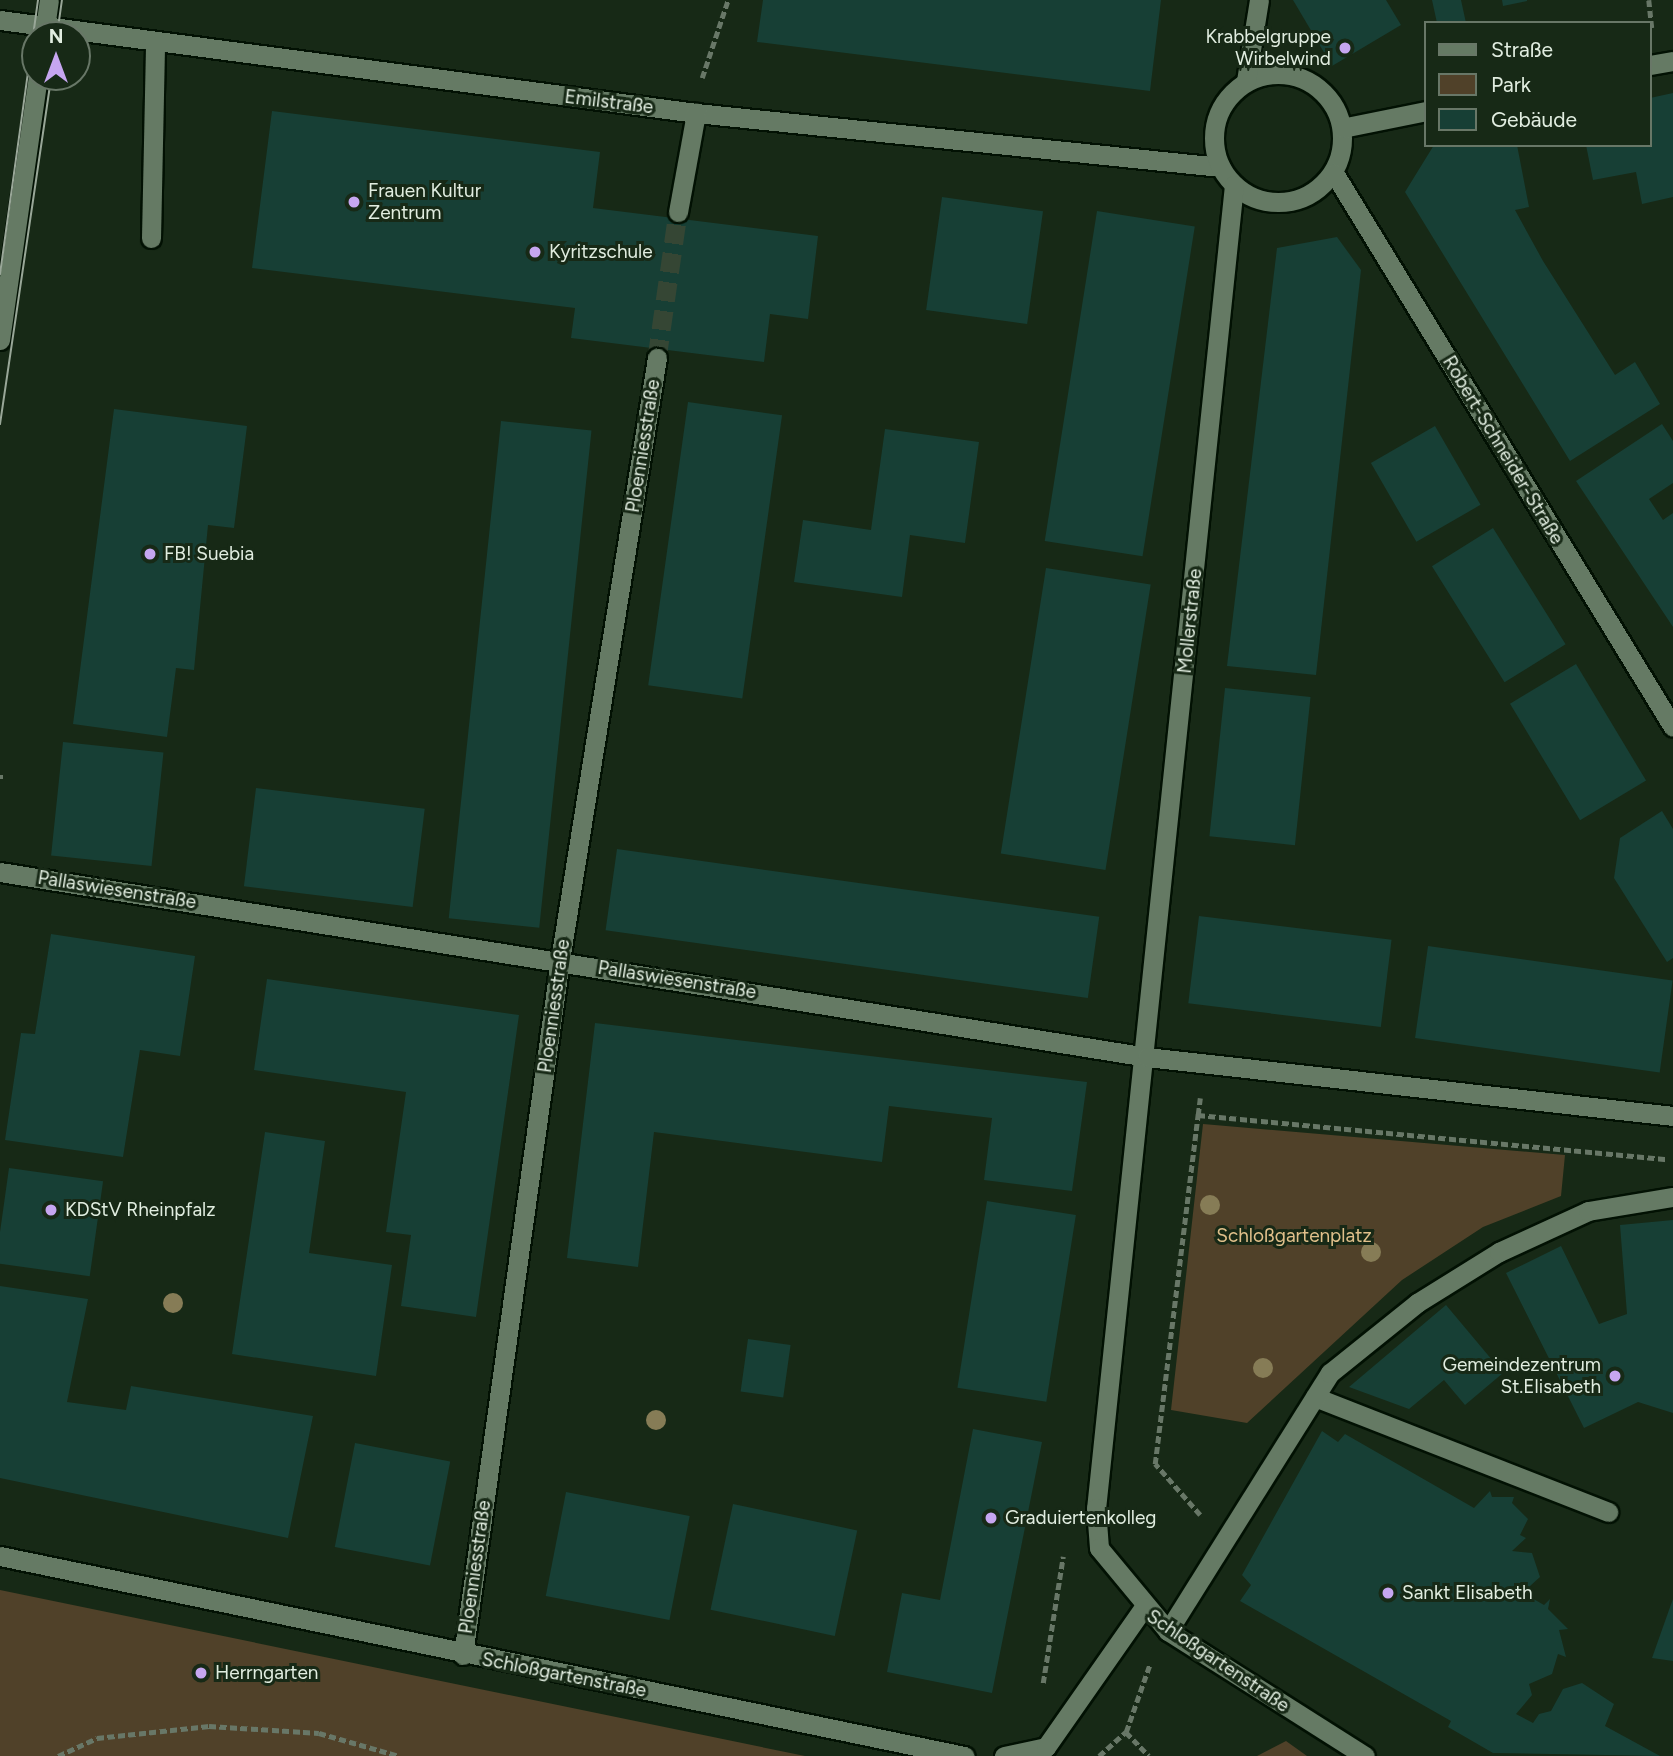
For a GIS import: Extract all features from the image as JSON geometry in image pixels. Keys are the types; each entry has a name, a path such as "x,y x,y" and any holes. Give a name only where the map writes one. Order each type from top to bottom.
{"street":[{"path":"46,21 49,0"},
{"path":"1246,80 1259,0"},
{"name":"Emilstraße","path":"0,20 21,25"},
{"name":"Emilstraße","path":"91,36 696,113 1220,167"},
{"path":"151,238 155,43"},
{"path":"1652,65 1673,61"},
{"path":"1287,73 1306,80 1329,100 1342,128 1334,173 1296,200 1252,197 1234,185 1220,167 1213,128 1231,93 1246,80 1287,73"},
{"path":"0,340 36,91"},
{"path":"1342,128 1424,111"},
{"path":"678,212 696,113"},
{"name":"Robert-Schneider-Straße","path":"1334,173 1673,727"},
{"name":"Mollerstraße","path":"1147,1057 1234,185"},
{"name":"Ploenniesstraße","path":"463,1655 560,960 657,358"},
{"name":"Pallaswiesenstraße","path":"0,872 560,960 1147,1057"},
{"path":"1144,1607 1099,1548 1096,1508 1147,1057 1673,1116"},
{"path":"1168,1631 1330,1373 1417,1303 1499,1252 1588,1211 1673,1197"},
{"path":"1315,1397 1608,1512"},
{"name":"Schloßgartenstraße","path":"0,1556 463,1655 964,1756"},
{"name":"Schloßgartenstraße","path":"1004,1756 1046,1747 1144,1607 1168,1631 1365,1756"}],"path":[{"path":"696,113 706,55 728,0"},
{"path":"1223,1542 1156,1464 1198,1115 1673,1160"},
{"path":"1039,1691 1064,1551"},
{"path":"1099,1756 1126,1732 1149,1678 1152,1651"},
{"path":"58,1756 97,1738 209,1726 320,1733 399,1756"},
{"path":"1126,1732 1149,1756"}],"green space":[{"name":"Schloßgartenplatz","path":"1203,1124 1565,1155 1561,1196 1483,1227 1402,1280 1247,1423 1171,1410"},
{"name":"Herrngarten","path":"0,1590 805,1756 0,1756"},
{"path":"1286,1741 1307,1756 1257,1756"}],"building":[{"path":"763,0 1161,0 1150,91 757,42"},
{"path":"1293,0 1386,0 1401,25 1332,66"},
{"path":"1432,0 1461,0 1466,21 1437,21"},
{"path":"1502,0 1527,0 1527,1 1503,6"},
{"path":"1673,93 1673,197 1642,204 1636,172 1593,180 1586,147 1652,147 1652,98"},
{"name":"Kyritzschule","path":"272,111 600,152 593,208 818,236 808,319 770,314 764,362 571,338 575,308 252,268"},
{"path":"1433,147 1517,147 1529,207 1515,210 1543,261 1615,375 1635,362 1660,404 1570,461 1405,192"},
{"path":"942,197 1043,211 1027,324 926,310"},
{"path":"1097,211 1195,226 1143,556 1045,541"},
{"path":"1337,237 1361,270 1316,675 1227,666 1277,248"},
{"path":"688,402 782,415 742,698 648,685"},
{"path":"114,409 247,426 234,528 208,525 194,670 176,668 167,737 73,724"},
{"path":"501,421 592,431 539,928 449,918"},
{"path":"1662,424 1673,441 1673,483 1649,499 1663,520 1673,513 1673,627 1576,481"},
{"path":"1435,426 1480,505 1416,542 1371,463"},
{"path":"885,429 979,442 965,543 910,535 902,597 794,582 803,520 871,530"},
{"path":"1493,528 1566,644 1505,682 1432,566"},
{"path":"1046,568 1151,585 1105,870 1001,853"},
{"path":"1576,664 1646,781 1580,820 1510,704"},
{"path":"1225,688 1311,697 1295,845 1209,836"},
{"path":"63,742 163,753 152,866 51,855"},
{"path":"256,788 425,809 413,907 244,886"},
{"path":"1662,811 1673,829 1673,958 1667,962 1614,878 1620,838"},
{"path":"617,849 1099,917 1088,998 606,930"},
{"path":"1199,916 1392,940 1381,1027 1188,1003"},
{"path":"51,934 195,956 180,1056 140,1050 123,1157 5,1140 21,1033 35,1034"},
{"path":"1428,946 1673,980 1660,1072 1415,1038"},
{"path":"267,979 519,1015 476,1317 401,1306 411,1235 386,1232 406,1092 254,1070"},
{"path":"595,1023 1087,1082 1072,1191 984,1180 992,1118 889,1106 882,1162 654,1132 638,1267 567,1258"},
{"path":"265,1132 325,1141 309,1253 392,1265 376,1376 232,1354"},
{"name":"KDStV Rheinpfalz","path":"9,1168 103,1181 90,1276 0,1264 0,1232"},
{"path":"987,1201 1076,1215 1046,1402 957,1388"},
{"path":"1673,1220 1673,1413 1638,1402 1584,1428 1506,1273 1561,1246 1599,1324 1627,1314 1620,1225"},
{"path":"0,1286 88,1299 67,1402 126,1410 131,1386 313,1416 288,1538 0,1478"},
{"path":"1446,1305 1503,1373 1465,1405 1444,1380 1409,1409 1349,1387"},
{"path":"748,1339 791,1345 783,1397 741,1391"},
{"name":"Graduiertenkolleg","path":"973,1429 1042,1442 992,1693 887,1672 902,1593 940,1600"},
{"name":"Sankt Elisabeth","path":"1322,1431 1338,1442 1345,1434 1474,1508 1490,1491 1492,1497 1514,1497 1512,1503 1528,1519 1520,1535 1526,1538 1512,1551 1532,1553 1540,1577 1530,1586 1530,1597 1544,1605 1550,1599 1548,1609 1568,1629 1559,1630 1566,1657 1558,1654 1552,1674 1529,1684 1532,1695 1516,1714 1533,1723 1539,1714 1551,1711 1563,1689 1582,1683 1614,1704 1605,1726 1660,1756 1493,1753 1448,1727 1451,1721 1240,1601 1251,1585 1242,1575"},
{"path":"355,1443 450,1462 430,1566 335,1547"},
{"path":"566,1492 690,1516 669,1620 546,1596"},
{"path":"733,1504 857,1530 835,1636 711,1610"},
{"path":"1673,1599 1673,1661 1652,1658 1669,1610"}],"tunnel":[{"path":"657,358 678,212"}],"tram line":[{"path":"0,274 38,0"},
{"path":"59,21 62,0"},
{"path":"0,424 49,91"}],"place":[{"name":"Krabbelgruppe Wirbelwind","path":"1345,48"},
{"name":"Frauen Kultur Zentrum","path":"354,202"},
{"name":"Kyritzschule","path":"535,252"},
{"name":"FB! Suebia","path":"150,554"},
{"name":"KDStV Rheinpfalz","path":"51,1210"},
{"name":"Gemeindezentrum St.Elisabeth","path":"1615,1376"},
{"name":"Graduiertenkolleg","path":"991,1518"},
{"name":"Sankt Elisabeth","path":"1388,1593"},
{"name":"Herrngarten","path":"201,1673"}]}
